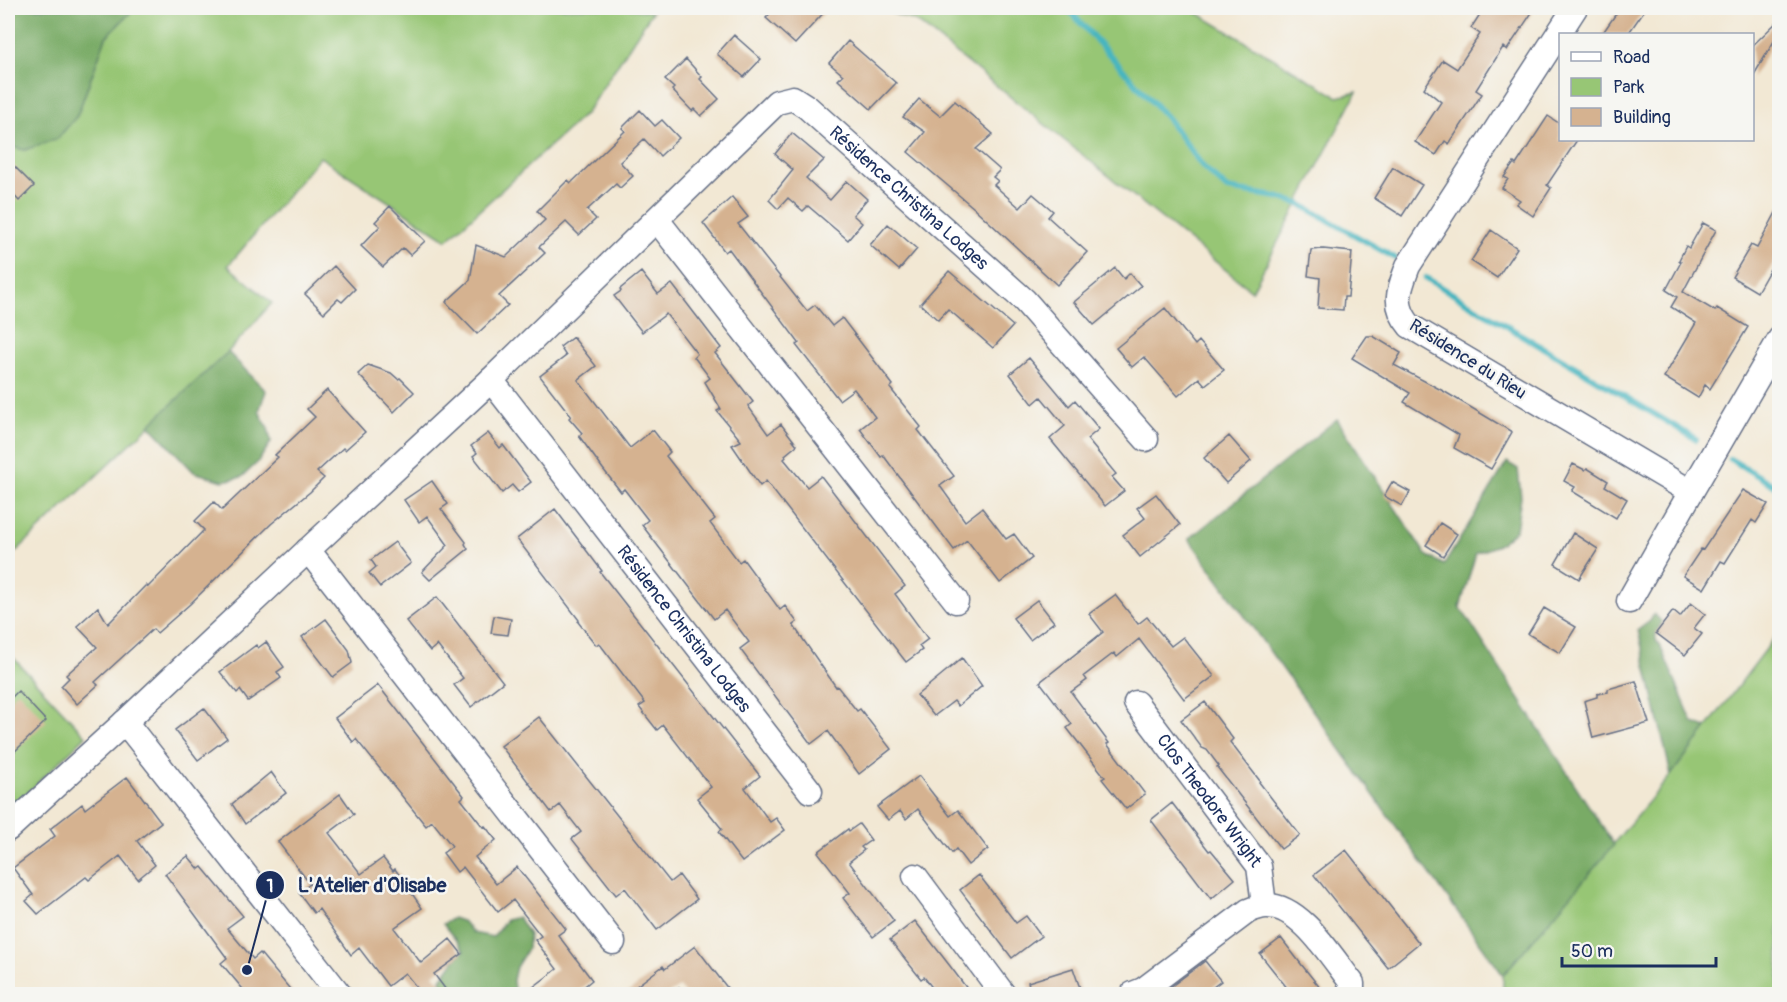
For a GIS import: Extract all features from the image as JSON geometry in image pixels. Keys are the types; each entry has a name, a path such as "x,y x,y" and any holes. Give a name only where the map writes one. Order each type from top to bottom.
{"street":[{"name":"Résidence du Rieu","path":"1575,8 1408,266 1399,295 1399,306 1402,316 1410,326 1691,492"},
{"name":"Résidence Christina Lodges","path":"8,829 491,380 777,102 793,98 807,107 1024,300 1146,439"},
{"path":"657,220 956,602"},
{"path":"1629,601 1779,339"},
{"name":"Résidence Christina Lodges","path":"491,380 810,791"},
{"path":"308,550 613,942"},
{"name":"Clos Theodore Wright","path":"1136,703 1259,866 1264,905"},
{"path":"125,722 339,994"},
{"path":"915,876 1003,994"},
{"path":"1133,994 1143,990 1248,911 1264,905 1278,907 1299,918 1352,983 1352,994"}],"green space":[{"path":"8,8 135,8 106,37 77,116 58,138 25,150 8,146"},
{"path":"135,8 627,8 652,12 586,113 447,240 320,157 228,266 272,303 228,352 8,559 8,146 25,150 77,116 106,37"},
{"path":"878,8 1189,8 1338,97 1357,92 1252,291 917,22"},
{"path":"228,352 266,391 259,411 268,428 271,442 258,462 242,477 223,481 194,472 149,425"},
{"path":"1337,419 1426,555 1444,565 1507,462 1518,469 1521,497 1516,530 1498,545 1476,553 1460,607 1614,845 1503,975 1189,539"},
{"path":"1654,614 1662,622 1657,632 1657,641 1693,723 1707,728 1671,775 1638,630 1650,621"},
{"path":"1779,632 1779,994 1503,994 1503,975 1671,775"},
{"path":"8,652 86,736 8,812"},
{"path":"518,917 529,935 528,948 516,967 513,980 514,989 507,994 446,994 441,979 464,951 443,924 453,918 464,922 473,933 493,937 506,920"}],"building":[{"path":"775,8 828,8 795,44 766,18"},
{"path":"1484,8 1535,8 1507,50 1503,47 1476,90 1482,94 1449,144 1445,141 1436,155 1415,142 1441,102 1424,88 1443,60 1457,69 1480,34 1471,28"},
{"path":"1620,8 1646,8 1629,33 1603,33"},
{"path":"1779,20 1779,33 1754,75 1754,44"},
{"path":"734,35 761,59 744,77 717,54"},
{"path":"848,41 896,83 871,109 838,80 843,75 829,63"},
{"path":"686,59 702,77 700,79 719,99 701,116 694,109 692,111 665,80"},
{"path":"919,99 940,116 955,101 993,134 976,149 1000,170 993,177 998,181 994,185 1020,208 1033,194 1053,211 1048,217 1087,252 1057,285 974,208 908,152 925,132 903,117"},
{"path":"640,110 655,126 662,120 679,138 660,156 644,139 620,162 633,176 620,188 616,184 587,210 596,219 579,235 566,222 539,247 545,253 499,296 508,305 477,334 446,302 470,280 476,245 506,257 545,220 537,211 568,180 571,183 625,131 622,128"},
{"path":"1548,116 1559,123 1559,141 1576,141 1547,185 1551,188 1533,216 1516,204 1520,200 1502,188 1508,179 1504,177 1514,163 1516,165"},
{"path":"792,133 824,160 806,178 830,200 847,181 867,199 853,215 862,223 848,240 808,206 803,211 788,198 778,209 769,200 793,170 775,154"},
{"path":"8,160 34,186 19,201 8,189"},
{"path":"1393,167 1422,185 1402,216 1374,198"},
{"path":"732,197 748,217 738,224 807,311 815,305 832,326 842,318 893,385 890,388 921,427 918,430 954,476 940,486 965,521 982,508 1006,539 1014,534 1032,558 1000,583 967,540 954,550 883,455 881,457 860,429 875,417 854,389 839,400 796,345 799,343 729,249 725,252 703,223"},
{"path":"390,206 425,241 410,255 403,248 383,267 361,246 380,226 375,222"},
{"path":"1779,207 1779,253 1757,292 1732,277 1751,245 1757,248"},
{"path":"1703,223 1716,230 1683,292 1715,311 1717,308 1748,327 1710,389 1705,385 1698,398 1664,377 1696,323 1671,307 1677,297 1666,290 1681,262 1679,260 1686,246 1689,248"},
{"path":"888,224 917,249 899,270 870,245"},
{"path":"1491,230 1517,248 1497,278 1471,261"},
{"path":"1311,250 1352,252 1348,297 1344,297 1343,310 1318,308 1320,278 1308,276"},
{"path":"334,266 355,289 342,302 338,299 324,313 305,294"},
{"path":"1115,268 1124,279 1130,273 1141,286 1094,325 1074,302"},
{"path":"949,271 1013,326 993,348 948,309 938,320 920,304"},
{"path":"641,272 658,294 672,284 721,348 715,353 753,402 748,406 768,434 781,424 797,445 785,455 784,459 807,487 821,476 905,586 895,594 928,639 919,646 922,650 906,662 766,481 760,486 732,445 741,441 717,411 721,409 705,382 710,378 694,357 697,354 666,314 642,332 614,296"},
{"path":"1165,308 1195,345 1199,341 1224,370 1205,385 1199,378 1178,396 1144,357 1132,367 1116,348"},
{"path":"1367,336 1373,336 1401,353 1394,365 1512,432 1491,469 1454,448 1459,435 1404,402 1410,393 1352,358"},
{"path":"573,337 596,366 578,380 630,448 653,430 670,452 666,456 715,519 710,523 739,562 743,559 780,610 785,606 797,622 793,625 836,687 857,711 860,709 891,749 859,774 828,731 811,744 740,649 749,642 725,610 714,619 642,525 648,520 624,489 621,492 579,436 582,433 569,418 571,416 540,376 566,356 560,347"},
{"path":"1029,358 1069,406 1075,400 1099,429 1087,439 1116,474 1112,477 1124,491 1105,506 1050,439 1065,426 1041,397 1033,404 1010,374"},
{"path":"368,365 400,378 414,392 394,412 358,374"},
{"path":"327,390 365,432 317,472 324,478 310,492 271,524 190,604 157,633 153,629 95,682 98,685 77,704 61,686 69,678 66,675 97,647 77,626 98,607 108,624 146,585 148,587 204,530 195,521 214,502 222,510 278,457 275,455 315,417 307,409"},
{"path":"488,433 500,448 503,445 531,482 518,492 512,485 502,493 473,456 477,453 471,446"},
{"path":"1229,436 1251,461 1226,483 1204,458"},
{"path":"1573,464 1585,470 1587,468 1608,481 1605,486 1627,499 1616,518 1572,491 1575,487 1564,481"},
{"path":"432,481 448,504 441,509 466,542 468,549 430,580 422,572 448,545 427,516 419,522 404,500"},
{"path":"1392,482 1410,492 1402,506 1384,496"},
{"path":"1743,490 1768,504 1756,523 1752,520 1725,563 1721,561 1704,589 1683,576"},
{"path":"1156,494 1180,525 1140,557 1123,535 1145,518 1137,508"},
{"path":"555,509 602,571 600,572 760,776 745,788 770,822 776,818 785,830 742,862 719,832 722,829 697,798 711,787 663,725 657,730 639,707 645,703 599,643 596,645 578,622 579,620 517,539"},
{"path":"1440,523 1457,534 1443,556 1426,545"},
{"path":"1573,533 1598,549 1579,579 1555,564"},
{"path":"395,542 411,563 380,587 369,573 376,567 371,560"},
{"path":"1115,595 1138,624 1147,617 1171,646 1183,637 1214,676 1184,699 1139,639 1117,657 1114,653 1084,676 1087,680 1071,692 1145,794 1126,809 1102,779 1105,777 1067,728 1072,724 1040,682 1103,632 1089,614"},
{"path":"437,597 503,682 471,707 454,685 463,678 437,645 430,651 406,621"},
{"path":"1037,600 1054,622 1030,640 1013,618"},
{"path":"1691,603 1705,614 1694,628 1702,634 1685,655 1656,633 1673,611 1680,617"},
{"path":"1544,608 1576,627 1560,653 1528,634"},
{"path":"494,616 511,619 508,635 491,633"},
{"path":"326,619 349,650 352,663 333,677 302,637"},
{"path":"266,642 284,667 277,672 281,678 248,701 240,690 237,693 220,672 256,645 258,648"},
{"path":"962,658 982,686 958,706 954,701 934,716 917,695"},
{"path":"1636,681 1649,723 1593,738 1584,701 1597,697 1597,694 1608,692 1608,689"},
{"path":"378,685 464,796 461,799 496,840 475,857 496,884 517,867 566,929 558,935 592,980 575,994 524,994 557,969 535,940 541,936 513,900 498,912 463,867 457,872 443,853 452,846 432,821 426,826 356,739 353,742 335,718"},
{"path":"18,691 46,721 8,758 8,701"},
{"path":"1205,702 1233,739 1230,742 1300,835 1281,849 1217,767 1219,766 1207,750 1202,748 1181,720"},
{"path":"204,708 227,738 198,760 175,730"},
{"path":"539,717 670,882 679,875 697,899 657,930 625,888 616,895 572,839 581,832 560,805 551,812 501,746"},
{"path":"271,772 286,793 245,824 232,804"},
{"path":"919,776 950,816 958,810 988,849 968,865 956,849 952,853 918,809 906,819 900,811 888,820 877,807"},
{"path":"127,777 161,822 137,841 155,865 138,879 120,856 89,880 86,877 38,914 26,901 33,895 13,868 55,836 50,829 82,804 85,809"},
{"path":"340,794 354,814 329,833 361,874 383,858 393,871 395,869 422,908 394,928 421,963 450,939 462,954 434,974 449,994 422,994 405,973 388,986 359,948 351,955 319,909 314,913 299,893 310,884 278,842"},
{"path":"1172,803 1209,851 1211,850 1235,879 1211,899 1151,820"},
{"path":"859,824 871,840 861,847 864,850 849,862 894,921 873,937 843,898 850,893 818,852 848,829 849,831"},
{"path":"1346,850 1419,943 1388,968 1314,875"},
{"path":"188,856 199,869 202,867 243,916 227,928 253,959 260,953 294,994 247,994 221,963 227,958 165,874"},
{"path":"979,875 1016,923 1026,916 1041,936 1012,958 960,890"},
{"path":"915,921 971,994 937,994 924,977 921,979 890,940"},
{"path":"1281,938 1325,994 1292,994 1260,954"},
{"path":"695,946 732,994 685,994 679,987 668,994 626,994 663,966 665,969"},
{"path":"1205,961 1221,981 1204,994 1161,994"},
{"path":"1073,968 1081,991 1070,994 1032,994 1028,982"}],"waterway":[{"path":"1067,8 1168,119 1203,167 1227,189 1277,197 1300,204 1395,258"},
{"path":"1426,278 1696,439"},
{"path":"1730,459 1780,489"}],"place":[{"name":"L'Atelier d'Olisabe","path":"247,970"}]}
